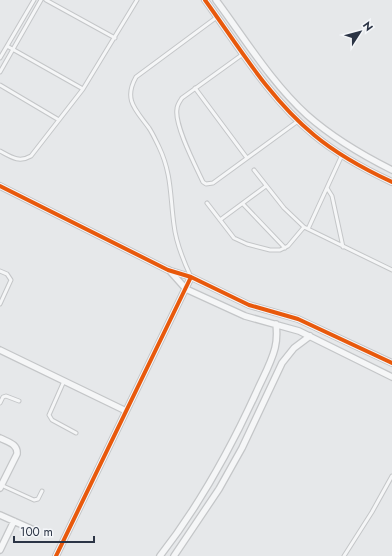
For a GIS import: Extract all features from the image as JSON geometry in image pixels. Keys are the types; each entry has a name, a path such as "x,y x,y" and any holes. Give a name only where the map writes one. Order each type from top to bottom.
{"street":[{"path":"205,0 262,80 283,105 300,122 342,155 392,182"},
{"path":"216,0 270,74 282,89 308,115 330,134 346,145 367,158 392,170"},
{"path":"262,80 270,74"},
{"path":"300,122 308,115"},
{"path":"342,155 346,145"},
{"path":"362,167 367,158"},
{"path":"0,186 168,270 191,277 249,305 298,319 392,363"},
{"path":"168,270 186,289 245,316 276,324 310,336 392,377"},
{"path":"56,556 191,277"},
{"path":"160,556 185,522 210,483 232,442 275,349 277,337 276,324"},
{"path":"174,556 219,489 242,448 282,363 294,348 310,336"},
{"path":"0,350 126,412"},
{"path":"0,438 15,445 18,451 1,487"},
{"path":"0,515 36,531"},
{"path":"0,550 14,521"},
{"path":"185,522 194,528"}],"lane":[{"path":"0,58 34,0"},
{"path":"0,72 41,0"},
{"path":"46,0 115,38"},
{"path":"0,151 15,159 26,159 35,152 83,89 137,0"},
{"path":"191,277 177,242 171,186 166,166 159,147 150,130 132,105 130,96 131,86 136,77 217,17"},
{"path":"7,46 83,89"},
{"path":"244,54 195,88 178,103 176,110 177,117 187,150 203,182 206,184 213,183 300,122"},
{"path":"0,86 59,120"},
{"path":"195,88 247,158"},
{"path":"308,229 342,155"},
{"path":"254,170 284,208 308,229 392,270"},
{"path":"220,220 266,186"},
{"path":"327,188 332,196 344,246"},
{"path":"208,203 234,238 240,242 275,250 285,248 304,226"},
{"path":"243,204 285,248"},
{"path":"0,271 7,274 11,280 0,304"},
{"path":"64,381 49,415 52,420 76,433"},
{"path":"0,403 2,398 6,396 19,401"},
{"path":"344,556 372,512 392,476"},
{"path":"1,487 34,500 38,499 42,491"}],"cycle path":[{"path":"205,0 255,71 298,121 323,142 342,155 361,167 392,182"},
{"path":"0,186 168,270 191,277 249,305 298,319 392,363"},
{"path":"56,556 191,277"}]}
